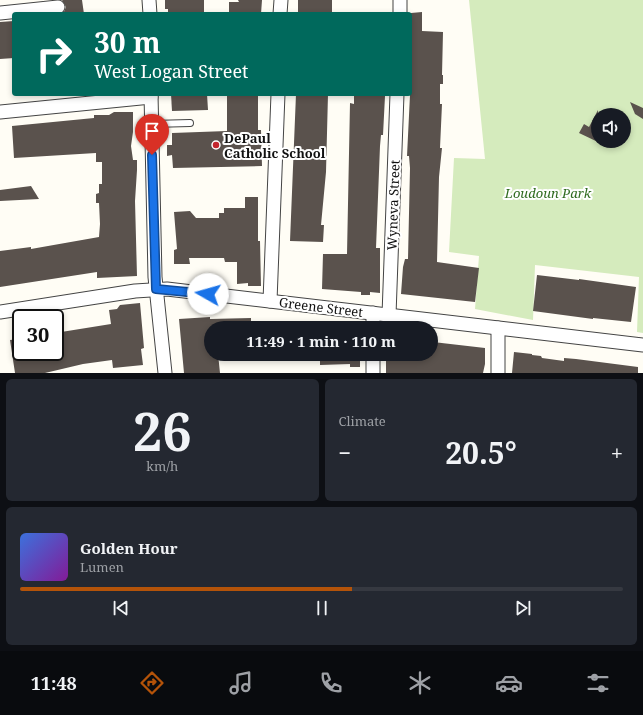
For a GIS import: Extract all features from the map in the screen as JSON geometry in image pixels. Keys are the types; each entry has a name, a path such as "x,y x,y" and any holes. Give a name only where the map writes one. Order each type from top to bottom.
{"street":[{"path":"149,0 150,12"},
{"path":"280,12 281,0"},
{"path":"400,0 400,12"},
{"path":"0,13 58,7"},
{"path":"0,112 151,96 156,289 165,373"},
{"path":"270,301 278,96"},
{"name":"Wyneva Street","path":"389,315 397,96"},
{"name":"Greene Street","path":"0,312 156,289 643,345"},
{"path":"373,313 373,321"},
{"path":"498,328 498,373"},
{"path":"373,361 373,373"}],"lane":[{"path":"152,124 190,122"}],"green space":[{"name":"Loudoun Park","path":"469,0 643,0 643,333 637,332 639,277 535,265 533,320 475,309 479,256 449,252 454,158 485,159"}],"building":[{"path":"62,0 82,0 84,12 64,12 66,7"},
{"path":"165,0 204,0 204,12 168,12 168,9 165,9"},
{"path":"238,0 262,0 261,12 229,12 229,2 239,2"},
{"path":"298,0 332,0 332,12 298,12"},
{"path":"422,12 422,31 443,32 443,84 440,84 440,104 442,104 440,148 442,148 439,177 437,262 479,268 475,302 401,294 403,267 405,259 408,259 410,168 409,156 407,156 410,96 412,96 412,13"},
{"path":"12,21 12,58 0,59 0,22"},
{"path":"171,96 207,96 208,110 172,111"},
{"path":"227,96 258,96 258,130 261,130 262,166 173,168 172,155 167,156 167,145 172,145 172,133 227,131"},
{"path":"296,96 328,96 326,172 321,225 324,225 323,242 290,241"},
{"path":"354,96 385,96 383,135 381,135 380,146 376,248 380,248 380,293 370,292 370,295 361,295 361,292 322,289 323,254 347,254 350,103 354,104"},
{"path":"630,102 643,108 643,119 635,114"},
{"path":"114,112 133,112 131,146 133,160 137,160 135,201 137,276 97,278 97,272 0,287 0,251 31,247 31,249 99,237 100,224 99,203 96,203 96,194 99,193 99,184 102,184 102,162 96,162 96,153 14,158 12,126 94,118 94,115 109,115"},
{"path":"591,123 591,139 579,133 584,124 589,127"},
{"path":"31,186 39,199 0,201 0,190"},
{"path":"245,197 258,197 258,241 260,241 261,286 248,286 248,283 237,284 237,262 225,262 224,258 189,258 190,264 174,264 174,250 177,249 174,212 190,211 196,218 219,218 219,213 224,213 224,208 245,208"},
{"path":"537,275 636,287 631,322 593,319 533,311"},
{"path":"140,303 144,348 141,349 143,365 113,368 112,360 83,364 45,373 15,373 13,361 64,361 64,332 111,324 109,310 117,309 120,305"},
{"path":"210,317 210,319 251,318 251,321 204,321 204,361 219,361 220,373 184,373 179,319"},
{"path":"10,340 12,340 12,353"},
{"path":"438,343 485,348 485,364 483,373 386,373 386,361 438,361"},
{"path":"514,352 532,354 541,356 542,358 564,361 564,358 638,367 638,373 512,373"},
{"path":"320,361 360,361 360,367 350,367 350,364 320,365"}],"place":[{"name":"DePaul Catholic School","path":"216,145"}],"route":[{"path":"152,155 156,289 208,294"}]}
